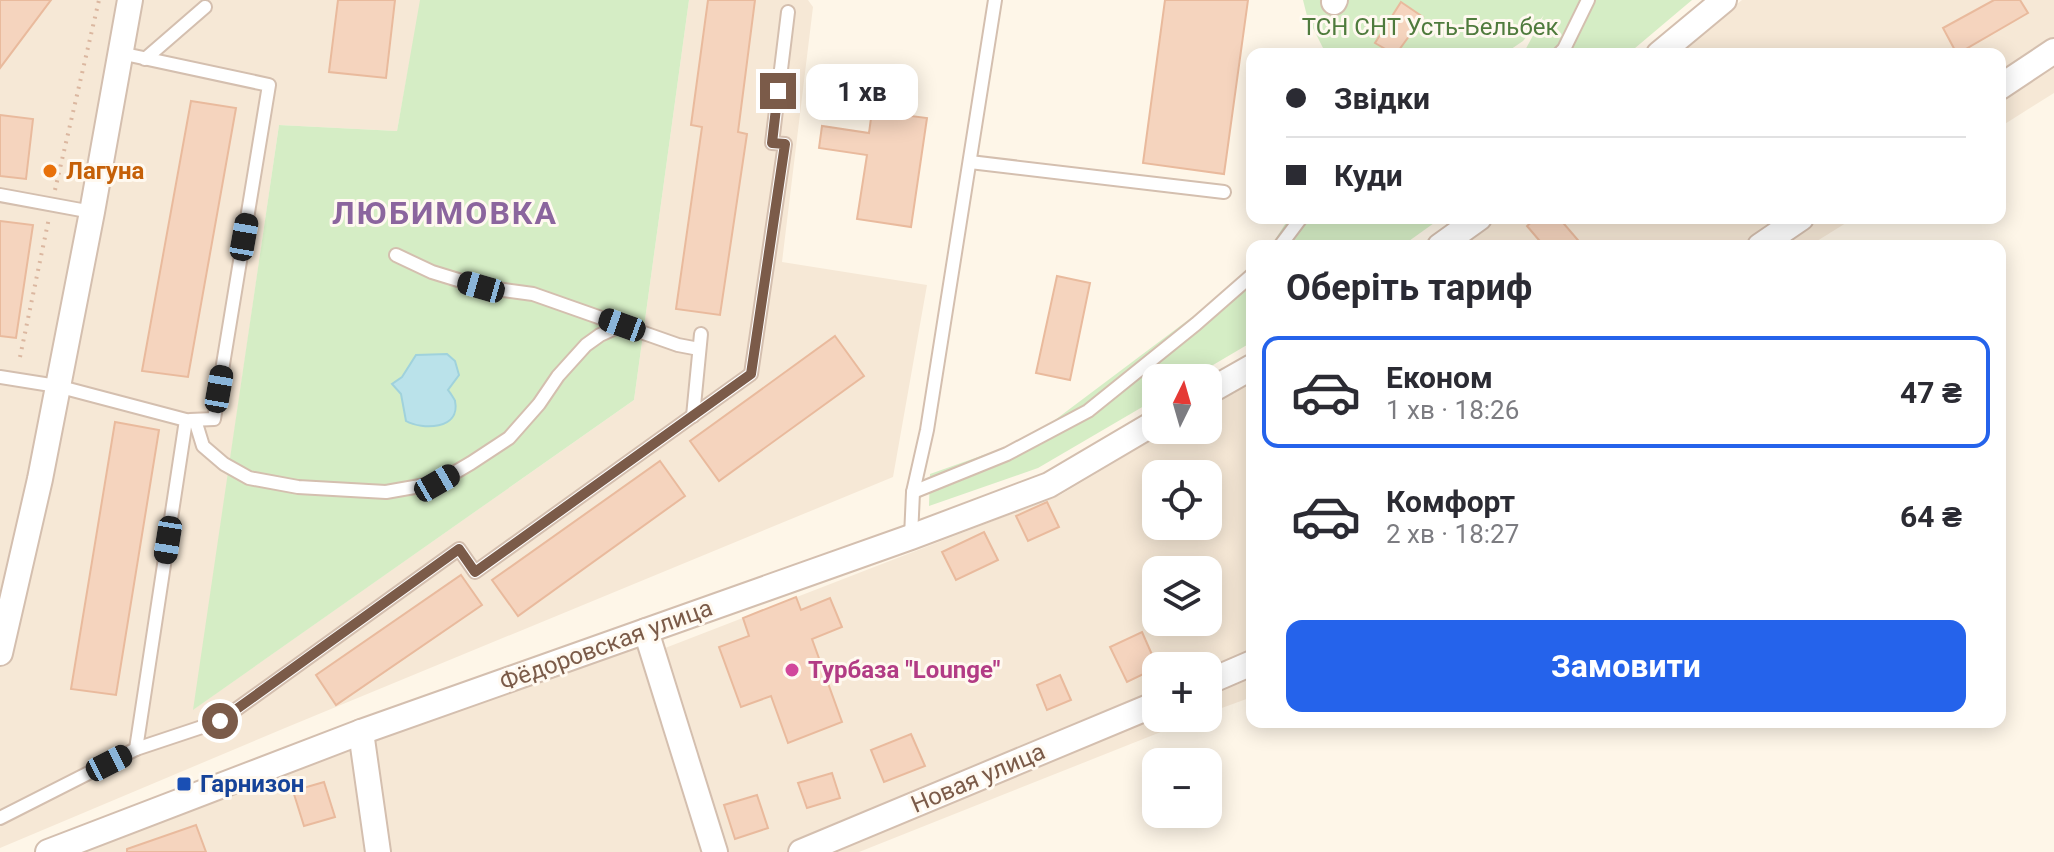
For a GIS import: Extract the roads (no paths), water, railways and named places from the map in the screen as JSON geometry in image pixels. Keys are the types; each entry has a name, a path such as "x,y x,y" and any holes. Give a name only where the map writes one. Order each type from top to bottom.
{"street":[{"path":"0,653 40,479 130,0"},
{"path":"1666,48 1724,0"},
{"path":"2006,83 2054,51"},
{"path":"1448,240 1471,224"},
{"path":"1769,240 1792,224"},
{"path":"1222,384 1246,370"},
{"name":"Фёдоровская улица","path":"48,852 361,732 1049,485 1142,430"},
{"path":"646,631 715,852"},
{"path":"1222,676 1246,666"},
{"name":"Новая улица","path":"801,852 1142,710"},
{"path":"361,732 378,852"}],"lane":[{"path":"911,537 913,492 927,430 995,0"},
{"path":"1564,48 1588,0"},
{"path":"145,59 205,7"},
{"path":"0,818 136,749 220,721 459,549 475,572 751,374 785,144 772,143 788,12"},
{"path":"0,377 57,386 191,420 214,419 269,85 120,53"},
{"path":"970,162 1224,192"},
{"path":"0,195 92,212"},
{"path":"396,255 432,272 481,287 533,294 678,345 699,349"},
{"path":"913,492 1007,454 1088,411 1246,280"},
{"path":"191,420 203,446 224,464 249,478 298,487 386,492 437,483 509,438 586,345 622,325"},
{"path":"693,416 701,334"},
{"path":"136,749 191,420"}],"water":[{"path":"447,354 455,361 459,375 448,390 455,401 452,418 430,426 406,421 401,394 392,384 402,377 416,355"}],"place":[{"name":"Лагуна","path":"50,171"},
{"name":"Турбаза \"Lounge\"","path":"792,670"},
{"name":"Гарнизон","path":"184,784"}],"district":[{"name":"ЛЮБИМОВКА","path":"445,213"}],"park label":[{"name":"ТСН СНТ Усть-Бельбек","path":"1430,27"}]}
